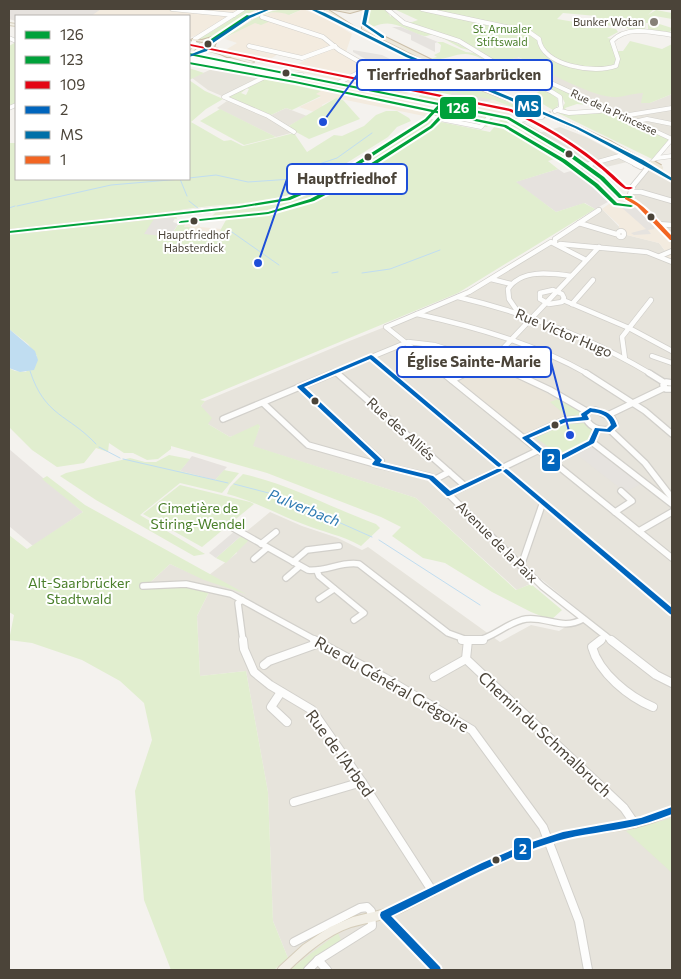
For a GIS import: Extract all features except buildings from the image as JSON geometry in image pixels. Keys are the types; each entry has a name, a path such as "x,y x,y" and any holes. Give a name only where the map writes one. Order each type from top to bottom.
{"highway":[{"path":"207,48 206,45 220,35 262,9"},
{"path":"196,47 220,35 262,9"},
{"path":"249,17 269,9"},
{"path":"312,9 370,40 597,137 643,162 653,162 672,180"},
{"path":"321,9 332,18"},
{"path":"325,9 351,26 390,47"},
{"path":"332,9 350,22 433,64 577,124 643,162"},
{"path":"332,9 350,12 362,9"},
{"path":"367,9 364,24 376,33"},
{"path":"350,22 376,33 433,64"},
{"path":"191,40 207,41 220,35"},
{"path":"220,35 212,43 212,48 228,60"},
{"path":"658,168 672,176"}],"main road":[{"path":"196,47 207,48 228,60 476,111 514,121 627,195 672,233"},
{"path":"196,47 200,51"},
{"path":"190,55 196,47"},
{"path":"190,56 207,48"},
{"path":"190,56 260,64 297,73 302,76"},
{"path":"228,60 297,73"},
{"path":"9,232 248,206 288,199 326,183 430,117 440,105"},
{"path":"597,174 639,205 672,239"},
{"path":"282,970 300,953 332,932 353,922 384,915 498,859 547,840 635,824 655,819 672,810"}],"street":[{"path":"172,9 234,15"},
{"path":"196,47 190,42 191,40 244,9"},
{"path":"387,9 404,23 451,38 552,92 562,101 562,106 556,110 571,113 600,110"},
{"path":"422,9 529,32 539,39 540,48 545,54 593,69 606,70 616,66 619,62 612,41 618,35 639,32 672,36"},
{"path":"262,17 319,35 366,67 338,83"},
{"path":"249,46 302,58 335,46"},
{"path":"190,56 228,60 272,73 302,76"},
{"name":"Rue de la Princesse","path":"523,70 672,139 670,146 653,162 627,195"},
{"path":"272,73 224,97 268,116 294,132"},
{"path":"459,98 473,105 476,111"},
{"path":"623,116 638,112 672,108"},
{"path":"430,117 481,127 489,117"},
{"path":"514,121 542,117"},
{"path":"634,122 647,119 672,124"},
{"path":"584,166 619,156 643,162"},
{"path":"653,162 672,156"},
{"path":"627,195 672,201"},
{"path":"556,243 554,239 599,210"},
{"path":"579,223 618,233"},
{"path":"657,224 672,225"},
{"path":"672,262 640,250 550,243 458,297 386,327 672,558"},
{"path":"556,243 586,260"},
{"path":"493,362 532,317 599,247"},
{"path":"660,256 672,251"},
{"path":"490,279 511,284 524,276 536,273 553,272 571,276"},
{"path":"572,304 594,280"},
{"path":"511,284 508,298 519,313"},
{"path":"545,290 557,291 564,296 563,300 556,304 546,303 539,297 540,293 545,290"},
{"name":"Rue Victor Hugo","path":"458,297 532,317 573,333 625,359 664,385"},
{"path":"563,300 629,328 672,351"},
{"path":"625,359 621,341 651,300"},
{"path":"417,314 512,340 578,368 634,403 672,434"},
{"path":"223,419 406,343 416,342 434,345 485,363"},
{"path":"652,356 672,363"},
{"path":"371,357 672,612"},
{"path":"452,380 485,363 493,362 527,378 586,412 595,410 608,415 615,424 610,430"},
{"name":"Rue des Alliés","path":"336,372 465,486"},
{"path":"608,415 634,403 664,385 672,384"},
{"path":"664,385 672,389"},
{"path":"300,387 379,463"},
{"name":"Avenue de la Paix","path":"263,403 299,439 312,447 379,463 427,476 434,480 542,586 656,675 672,683"},
{"path":"586,412 584,414 586,419 597,429 610,430 645,464 672,498"},
{"path":"524,438 562,421 586,419"},
{"path":"554,462 592,442 597,429"},
{"path":"592,442 672,504"},
{"path":"449,494 539,450"},
{"path":"434,480 450,472"},
{"path":"615,512 632,500 621,491"},
{"path":"521,566 543,502"},
{"path":"639,530 672,512"},
{"path":"228,526 300,566 317,571 344,563 359,564 448,632 468,640 487,639 523,619 537,619 567,625 583,619"},
{"path":"254,559 276,532"},
{"path":"294,562 307,550 339,546"},
{"path":"286,578 300,566"},
{"path":"317,571 319,576 364,613 354,620"},
{"name":"Rue du Général Grégoire","path":"143,586 193,585 224,592 322,642 443,711 472,730 543,827 579,921 588,970"},
{"path":"320,599 334,589"},
{"name":"Rue de l'Arbed","path":"242,600 238,603 238,610 244,649 249,663 262,679 312,710 362,782 433,892"},
{"path":"605,636 592,647 597,660 634,698 641,703 653,707"},
{"path":"434,677 466,659 468,640"},
{"path":"264,665 268,661 322,642"},
{"name":"Chemin du Schmalbruch","path":"466,659 619,802 635,824"},
{"path":"282,692 271,707 287,722"},
{"path":"294,802 362,782"},
{"path":"294,942 360,908 367,907 371,911 372,926 318,960 308,970"},
{"path":"384,915 437,970"},
{"path":"318,960 328,970"}],"shaded area":[{"path":"9,9 241,9 210,30 190,38 190,15 15,15 15,21 9,19"},
{"path":"9,9 101,9 92,15 15,15 15,21 9,19"},
{"path":"303,9 329,20 352,34 346,52 367,63 367,70 360,74 379,71 397,74 426,85 403,96 289,69 307,59 278,54 263,64 222,52 237,43 225,39 260,16 278,11 290,15"},
{"path":"392,27 401,27 438,42 435,43 435,52 411,40 411,35"},
{"path":"353,50 382,55 404,66 391,66 385,63 380,67 353,52"},
{"path":"517,57 596,93 613,97 630,93 644,93 650,103 672,94 672,138 508,61"},
{"path":"214,68 245,76 248,73 265,77 269,74 286,77 280,82 264,79 222,96 208,90 192,78"},
{"path":"379,71 390,71 402,75 403,80 399,79 399,82 410,87 408,91 401,89 399,91 395,87 371,88 379,87 385,82 373,78 353,77"},
{"path":"286,77 322,81 433,107 424,116 336,98 322,105 323,108 314,112 299,107 321,97 315,94 320,91 280,82"},
{"path":"452,92 494,100 473,104 459,98 453,105 443,104"},
{"path":"458,98 471,104 494,100 527,113 507,116 453,105"},
{"path":"227,101 267,117 286,108 307,116 285,128 291,133 276,137 217,108"},
{"path":"448,109 484,116 476,126 453,122 463,122 451,119 453,116 444,115"},
{"path":"560,127 586,137 631,161 594,170 539,133"},
{"path":"649,166 672,182 672,240 627,200 634,197 632,190"},
{"path":"581,168 615,192 615,198 595,209 585,203 556,212 515,182 558,169 564,173"},
{"path":"616,199 633,203 672,240 672,260 663,255 667,253 659,243 627,235 619,228 619,225 602,209"},
{"path":"629,202 655,224 654,229 648,230 651,234 634,235 631,233 646,229 620,206"},
{"path":"602,209 627,235 659,243 672,260 672,970 304,970 301,961 294,965 288,958 273,921 268,792 246,671 200,676 197,616 209,592 165,586 143,589 170,564 204,579 237,553 236,551 248,540 241,536 270,512 302,526 338,538 362,550 368,547 500,642 531,625 559,631 585,615 541,579 517,590 416,498 252,446 260,426 230,437 208,424 201,406 205,401 473,292"},
{"path":"175,218 173,222 178,224 170,237 144,234 154,219"},
{"path":"186,222 199,224 200,227 221,229 216,238 186,233 183,227"},
{"path":"487,367 496,368 558,399 551,403 567,416 525,435 456,381"},
{"path":"591,444 641,484 625,492 575,453"},
{"path":"9,449 83,512 33,546 9,526"},
{"path":"192,456 227,467 215,480 180,471"},
{"path":"236,530 243,534 216,558 209,553"}],"green space":[{"path":"246,9 257,9 211,38 204,41 196,39 211,32"},
{"path":"283,9 303,9 289,15 278,12 266,14 259,17 273,20 261,25 255,23 222,39 263,13"},
{"path":"369,9 394,9 387,12 391,17 391,14 397,19 449,39 472,51 461,48 435,34 424,36 394,24 381,24 373,27 373,30 366,24"},
{"name":"St. Arnualer Stiftswald","path":"394,9 654,9 648,15 656,10 672,13 672,19 655,16 650,21 672,28 670,32 672,35 648,31 648,23 646,23 645,31 591,23 596,16 563,13 557,19 551,18 616,29 618,32 607,38 613,39 615,51 623,51 630,41 662,49 672,44 672,94 650,103 641,103 643,93 616,97 602,95 577,86 518,57 505,62 598,106 577,104 565,108 567,112 561,110 565,103 562,97 455,38 409,23 418,20"},
{"path":"437,42 443,42 466,52 474,53 505,72 525,80 511,78 479,57 472,55 461,54 435,60 430,59 437,57 434,55 440,52 441,45"},
{"path":"15,43 15,104 9,106 9,46"},
{"path":"375,66 407,71 430,82 455,90 482,91 541,116 538,117 494,100 452,92 443,104 418,99 420,95 409,93 426,85 407,77 404,81 415,86 412,89 399,82 398,79 402,80 402,75 390,71 379,71 382,69"},
{"path":"190,68 204,73 190,80"},
{"path":"265,79 321,91 316,94 321,96 292,110 286,108 271,115 227,96 243,89 246,89 241,93 246,95 249,89 246,88"},
{"path":"190,81 205,91 223,99 206,109 191,122 224,141 231,140 243,146 294,133 307,152 334,135 342,136 364,126 376,115 386,111 397,111 411,121 397,127 388,137 326,176 329,178 294,194 259,201 9,230 9,143 15,143 15,180 190,180"},
{"path":"530,83 555,95 560,104 553,110 529,96 544,98 535,94 541,90 526,86"},
{"path":"336,98 343,100 360,119 309,139 287,127"},
{"path":"444,108 447,108 502,118 494,117 487,127 477,125 483,117 445,115 452,116 449,119 435,117"},
{"path":"220,109 276,137 244,145 200,121"},
{"path":"556,112 609,112 670,139 652,159"},
{"path":"502,118 510,122 506,124 521,135 526,133 510,125 519,126 517,124 564,156 548,161 558,169 516,182 556,212 584,203 595,209 458,293 200,400 205,401 201,406 212,418 208,424 230,437 258,424 260,426 253,446 416,498 516,590 531,584 562,610 551,620 492,592 445,563 423,558 392,536 401,527 381,517 267,473 171,446 171,449 158,459 147,460 133,453 124,453 109,443 108,452 96,448 84,463 57,467 32,450 9,427 9,368 15,371 26,372 37,356 28,344 9,329 9,234 176,215 177,219 167,218 170,237 179,223 186,222 184,227 190,227 187,233 216,238 226,220 210,218 217,211 280,203 317,190 431,120 490,132"},
{"path":"558,399 583,412 581,417 569,418 550,402"},
{"path":"582,421 593,429 589,441 560,456 535,437 565,422"},
{"path":"169,455 190,459 180,471 215,480 224,470 239,473 222,493 180,483 140,515 205,554 194,556 96,500 60,476 130,458 145,462 156,462"},
{"path":"243,474 294,490 376,524 380,528 361,546 247,500 227,494 230,487"},
{"name":"Alt-Saarbrücker Stadtwald","path":"47,476 85,505 246,594 204,580 170,564 143,589 184,587 209,592 197,616 200,676 246,671 268,792 273,921 288,958 274,970 171,970 144,900 135,791 152,740 144,703 120,681 82,660 32,643 9,640 14,615 9,612 9,535 27,549 83,512 42,479"},
{"name":"Cimetière de Stiring-Wendel","path":"180,485 254,504 202,547 143,514"},
{"path":"241,536 249,540 226,563 216,558"},
{"path":"672,818 672,873 626,831"},
{"path":"338,933 341,940 304,970 289,970"}],"water":[{"path":"9,329 35,351 38,360 34,370 20,372 9,368"}],"waterway":[{"path":"190,178 216,175 248,182 292,179 298,171 337,158 372,133"},
{"path":"17,206 111,185 169,180"},
{"path":"180,180 187,196"},
{"path":"189,201 199,209"},
{"path":"9,208 15,206"},
{"path":"229,230 279,265"},
{"path":"362,273 390,269 440,250"},
{"path":"332,273 338,272"},
{"name":"Pulverbach","path":"30,371 36,386 50,406 96,444"},
{"name":"Pulverbach","path":"99,447 120,458"},
{"name":"Pulverbach","path":"123,459 228,483"},
{"name":"Pulverbach","path":"234,484 280,496 372,537"},
{"name":"Pulverbach","path":"379,540 480,605"}],"tunnel":[{"path":"542,117 555,111"}],"transit line":[{"name":"MS","path":"190,56 206,50 208,44 249,17 269,9"},
{"name":"MS","path":"312,9 407,56 576,127 641,161 672,180"},
{"name":"MS","path":"367,9 364,24 383,37"},
{"name":"123","path":"212,40 248,16"},
{"name":"109","path":"191,45 510,110 556,134 601,165 625,188 631,188"},
{"name":"126","path":"190,54 508,118 569,154 602,178 621,197 631,197"},
{"name":"123","path":"190,63 295,82 505,126 564,161 596,185 616,204 631,206"},
{"name":"126","path":"9,232 239,207 288,199 332,180 426,120 440,105"},
{"name":"123","path":"181,222 268,213 312,200 337,187 431,127 446,111"},
{"name":"1","path":"627,198 639,205 672,239"},
{"name":"2","path":"499,465 371,357 300,387 379,460 375,464 431,477 449,494 499,470"},
{"name":"2","path":"590,410 608,415 614,426 608,431 597,429 592,442 554,462 525,438 565,420 586,419 584,414 590,410"},
{"name":"2","path":"506,471 672,612"},
{"name":"2","path":"437,970 384,915 485,865 547,840 578,832 626,825 672,810"}],"place":[{"name":"Bunker Wotan","path":"654,22"},
{"name":"Tierfriedhof Saarbrücken","path":"323,122"},
{"name":"Hauptfriedhof Habsterdick","path":"194,221"},
{"name":"Hauptfriedhof","path":"258,263"},
{"name":"Église Sainte-Marie","path":"570,435"}]}
